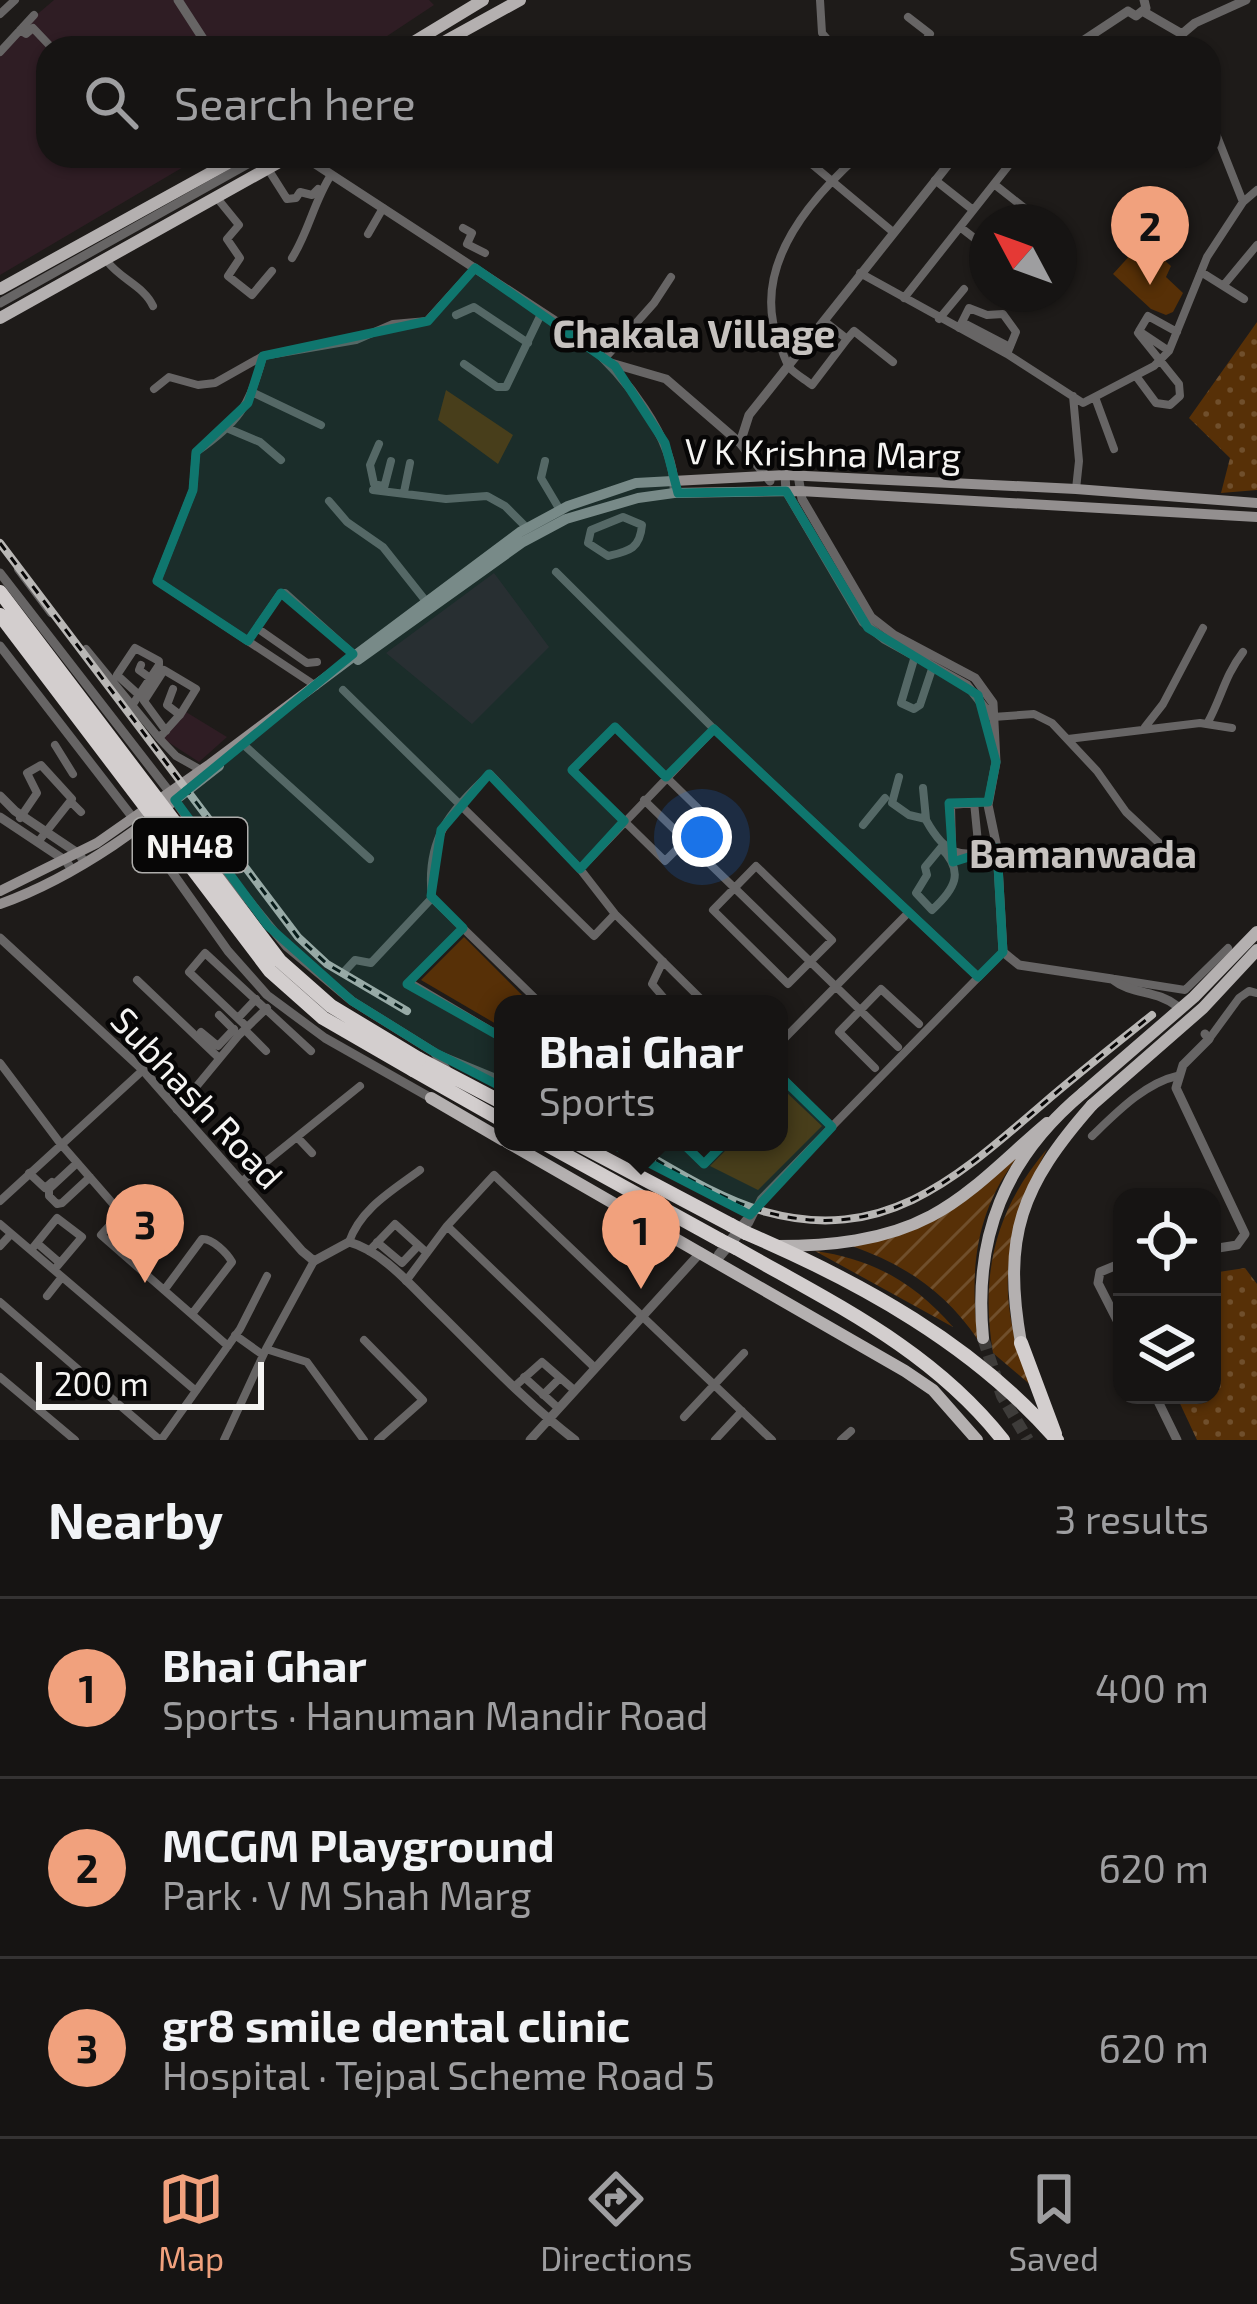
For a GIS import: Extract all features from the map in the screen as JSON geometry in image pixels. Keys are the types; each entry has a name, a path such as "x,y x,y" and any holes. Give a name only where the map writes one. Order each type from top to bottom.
{"highway":[{"name":"NH48","path":"0,592 280,961 331,1006 422,1060 440,1085 494,1116"},
{"name":"NH48","path":"0,615 270,971 322,1018 422,1060"},
{"name":"NH48","path":"440,1085 494,1100"},
{"path":"558,1151 908,1348 962,1392 1003,1440"},
{"path":"591,1151 924,1325 974,1362 1057,1439"},
{"path":"1021,1342 1057,1439"}],"main road":[{"path":"424,36 483,0"},
{"path":"455,36 520,0"},
{"path":"0,289 219,168"},
{"path":"0,318 220,197 257,168"},
{"name":"V K Krishna Marg","path":"171,795 523,542 566,519 675,486 792,475 1257,503"},
{"name":"V K Krishna Marg","path":"171,795 244,746 353,655 527,528 560,510 636,483 1257,517"},
{"path":"0,904 82,858 171,795"},
{"path":"0,891 69,866"},
{"path":"1021,1342 1012,1291 1016,1232 1031,1187 1087,1099 1257,932"},
{"path":"776,1246 828,1246 895,1231 932,1216 1047,1123 1087,1099 1203,1008 1257,950"},
{"path":"440,1085 494,1132"},
{"path":"983,1338 982,1258 998,1202 1047,1123"},
{"path":"523,1151 933,1390 977,1440"}],"street":[{"path":"0,14 15,0"},
{"path":"178,0 201,36"},
{"path":"820,0 824,36"},
{"path":"1088,36 1128,6 1136,16 1144,6 1182,34 1195,23 1246,0"},
{"path":"0,52 34,15"},
{"path":"908,17 929,36"},
{"path":"20,30 26,34 33,28 41,36"},
{"path":"1221,146 1243,202"},
{"path":"0,303 254,168"},
{"path":"269,168 290,200 300,192 311,195 330,174"},
{"path":"321,168 608,360 666,379 740,443 769,476 874,626 974,691 992,717 996,762 988,802 998,848 1003,952 761,1199 717,1261"},
{"path":"816,168 893,232"},
{"path":"844,168 799,220 779,262 772,289 774,331 789,368 812,385 854,331 892,362"},
{"path":"740,443 748,415 945,168"},
{"path":"978,204 1007,168"},
{"path":"292,258 330,174"},
{"path":"935,180 969,207"},
{"path":"994,184 1019,204"},
{"path":"860,273 939,319 1009,350 1083,403 1160,361 1201,272 1243,202 1257,190"},
{"path":"220,197 239,225 227,240 240,259 229,276 252,295 272,271"},
{"path":"368,234 383,208"},
{"path":"904,298 969,215"},
{"path":"960,227 969,234"},
{"path":"460,258 472,233 463,228"},
{"path":"467,244 484,253"},
{"path":"1223,286 1257,245"},
{"path":"107,261 148,296 153,306"},
{"path":"154,388 169,377 198,385 215,382 263,356 356,340 393,324 427,321 475,268"},
{"path":"1201,272 1244,299"},
{"path":"608,360 671,277"},
{"path":"939,319 964,290"},
{"path":"456,315 474,307 528,343"},
{"path":"961,325 969,308 986,315 1003,314 1016,332 1009,350"},
{"path":"464,364 502,389 511,382 542,312"},
{"path":"1164,349 1140,334 1145,317 1173,330"},
{"path":"824,321 847,339"},
{"path":"1136,376 1154,401 1173,404 1180,396 1180,386 1138,333"},
{"path":"263,356 254,393 229,429 196,452 193,490 157,580 316,687"},
{"path":"608,360 665,442 675,486"},
{"path":"254,393 321,425"},
{"path":"1073,396 1079,461 1076,489"},
{"path":"1096,400 1114,449"},
{"path":"229,429 260,442 281,460"},
{"path":"379,444 370,466 379,489 446,500 488,496 506,506 527,528"},
{"path":"379,489 391,461"},
{"path":"545,461 541,478 560,510"},
{"path":"404,492 410,463"},
{"path":"779,491 792,475 860,608"},
{"path":"329,501 347,522 383,548 425,600"},
{"path":"606,507 611,522"},
{"path":"589,512 595,529"},
{"path":"623,518 641,524 638,546 606,555 586,539 611,522 623,518"},
{"path":"18,569 46,606 31,613"},
{"path":"556,572 714,729 978,977"},
{"path":"0,573 286,946 422,1060 440,1085"},
{"path":"248,641 285,593 353,655"},
{"path":"874,626 925,660"},
{"path":"257,628 308,663 317,662"},
{"path":"1144,728 1163,704 1203,628"},
{"path":"0,646 227,951 267,994 325,1038 440,1085"},
{"path":"133,704 159,661 135,648 116,674 139,694"},
{"path":"86,649 162,735"},
{"path":"1207,724 1220,699 1223,679 1244,652"},
{"path":"925,660 920,705 914,709 901,703 925,660"},
{"path":"141,665 139,670 150,679"},
{"path":"162,735 196,689 162,670 144,703 162,735 176,756 201,770"},
{"path":"173,689 167,705 180,715"},
{"path":"343,690 594,936 615,914"},
{"path":"992,717 1034,714 1052,723 1097,771 1126,812 1175,858"},
{"path":"1066,739 1144,728 1207,724 1232,728"},
{"path":"615,727 708,818 665,861 624,821 572,770 615,727"},
{"path":"580,869 714,729"},
{"path":"55,745 70,773 92,764"},
{"path":"244,746 370,859"},
{"path":"14,826 41,796 26,778 36,765 68,790 81,812"},
{"path":"532,995 432,898 431,876 441,830 490,774 580,869 615,914 697,995"},
{"path":"863,825 888,801 899,777"},
{"path":"872,788 909,815 926,819"},
{"path":"923,788 926,819 946,848 955,862 956,874 948,893 932,910 916,892 927,875 925,867 946,848 950,808 954,803 988,802"},
{"path":"0,796 82,858"},
{"path":"644,800 898,1047"},
{"path":"38,842 71,802"},
{"path":"974,802 979,854"},
{"path":"0,817 69,866"},
{"path":"946,848 970,856 998,848"},
{"path":"756,866 832,940 810,962 788,984 713,910 756,866"},
{"path":"343,973 355,960 371,963 432,898"},
{"path":"788,1035 909,912"},
{"path":"463,928 412,984 494,1033"},
{"name":"Subhash Road","path":"0,938 143,1070 314,1261"},
{"path":"1003,952 1019,965 1185,990 1228,948"},
{"path":"241,1030 238,1018 189,969 207,952 311,1051"},
{"path":"661,995 652,984 663,961"},
{"path":"184,969 266,1051"},
{"path":"1112,979 1177,1006"},
{"path":"137,980 209,1041 219,1058 177,1110"},
{"path":"874,1068 839,1033 881,989 919,1024"},
{"path":"1221,1248 1237,1245 1245,1234 1178,1099 1177,1076 1239,998 1249,991 1257,993"},
{"path":"238,1018 256,999"},
{"path":"209,1041 241,1030 267,1008"},
{"path":"209,1041 216,1017 241,1030"},
{"path":"422,1060 494,1079"},
{"path":"0,1063 56,1148 121,1213 167,1246"},
{"path":"0,1201 143,1070"},
{"path":"1092,1136 1131,1101 1163,1079 1177,1076"},
{"path":"241,1182 360,1086"},
{"path":"788,1087 832,1127"},
{"path":"297,1137 312,1153"},
{"path":"632,1151 750,1215"},
{"path":"691,1151 704,1164 716,1151"},
{"path":"30,1174 47,1187 74,1163"},
{"path":"74,1163 49,1196 62,1203 89,1179"},
{"path":"420,1170 374,1203 355,1225 360,1246 406,1281 575,1440"},
{"path":"406,1281 494,1175 772,1440"},
{"path":"64,1207 89,1179"},
{"path":"121,1213 100,1235 228,1346"},
{"path":"34,1247 57,1218 62,1219 82,1237 57,1266"},
{"path":"0,1224 57,1266 62,1277 196,1391"},
{"path":"224,1440 314,1261 377,1242 395,1224 427,1253"},
{"path":"448,1226 593,1366"},
{"path":"0,1246 11,1234"},
{"path":"165,1288 202,1239 210,1240 227,1256 232,1262 192,1314"},
{"path":"377,1242 402,1264 418,1246"},
{"path":"530,1440 701,1252"},
{"path":"1113,1267 1100,1272 1099,1283 1113,1312"},
{"path":"0,1302 161,1440 228,1346 267,1276"},
{"path":"47,1296 62,1277"},
{"path":"235,1335 265,1352 308,1361 364,1440"},
{"path":"364,1340 423,1400 378,1440"},
{"path":"684,1417 744,1353"},
{"path":"514,1387 542,1362 573,1389"},
{"path":"0,1377 76,1440"},
{"path":"524,1377 557,1408"},
{"path":"543,1395 560,1378"},
{"path":"1159,1404 1177,1440"},
{"path":"715,1440 742,1411"},
{"path":"841,1440 850,1431"}],"highlighted area":[{"path":"475,268 615,366 665,443 678,493 786,491 868,628 978,695 996,762 988,802 949,803 953,862 997,848 1003,952 978,977 714,729 666,777 615,727 572,770 624,821 580,869 489,774 459,804 441,830 431,896 463,928 407,984 588,1086 629,1091 704,1164 785,1081 832,1127 750,1215 434,1052 352,1001 268,926 175,800 353,654 281,593 248,641 157,581 193,490 196,452 248,403 263,356 428,321"}],"shaded area":[{"path":"54,0 429,0 434,5 387,36 36,36 36,168 182,168 0,275 0,46"},
{"path":"1143,241 1171,266 1166,277 1183,293 1173,312 1166,315 1151,309 1113,274"},
{"path":"1257,322 1257,490 1221,493 1230,458 1189,418"},
{"path":"446,390 513,435 498,464 438,420"},
{"path":"494,573 549,647 472,724 386,653"},
{"path":"186,712 227,737 199,762 162,738"},
{"path":"464,937 522,995 494,995 494,1023 421,980"},
{"path":"788,1094 822,1126 758,1190 710,1166 725,1151 788,1151"},
{"path":"1025,1148 995,1192 979,1239 978,1340 923,1282 852,1246 894,1237"},
{"path":"1047,1149 1021,1210 1008,1266 1012,1324 1033,1387 993,1353 989,1296 1004,1220"},
{"path":"815,1251 856,1260 892,1276 924,1298 953,1327"},
{"path":"1245,1268 1257,1284 1257,1440 1197,1440 1180,1404 1221,1404 1221,1272"}],"tunnel":[{"path":"983,1338 1002,1396 1028,1440"}],"railway":[{"path":"0,543 298,937 327,964 407,1011"},
{"path":"641,1151 711,1190 766,1212 809,1220 885,1211 951,1178 1152,1015"}],"place":[{"name":"MCGM Playground","path":"1150,285"},
{"name":"gr8 smile dental clinic","path":"145,1283"},
{"name":"Bhai Ghar","path":"641,1289"}],"district":[{"name":"Chakala Village","path":"694,332"},
{"name":"Bamanwada","path":"1083,852"}]}
